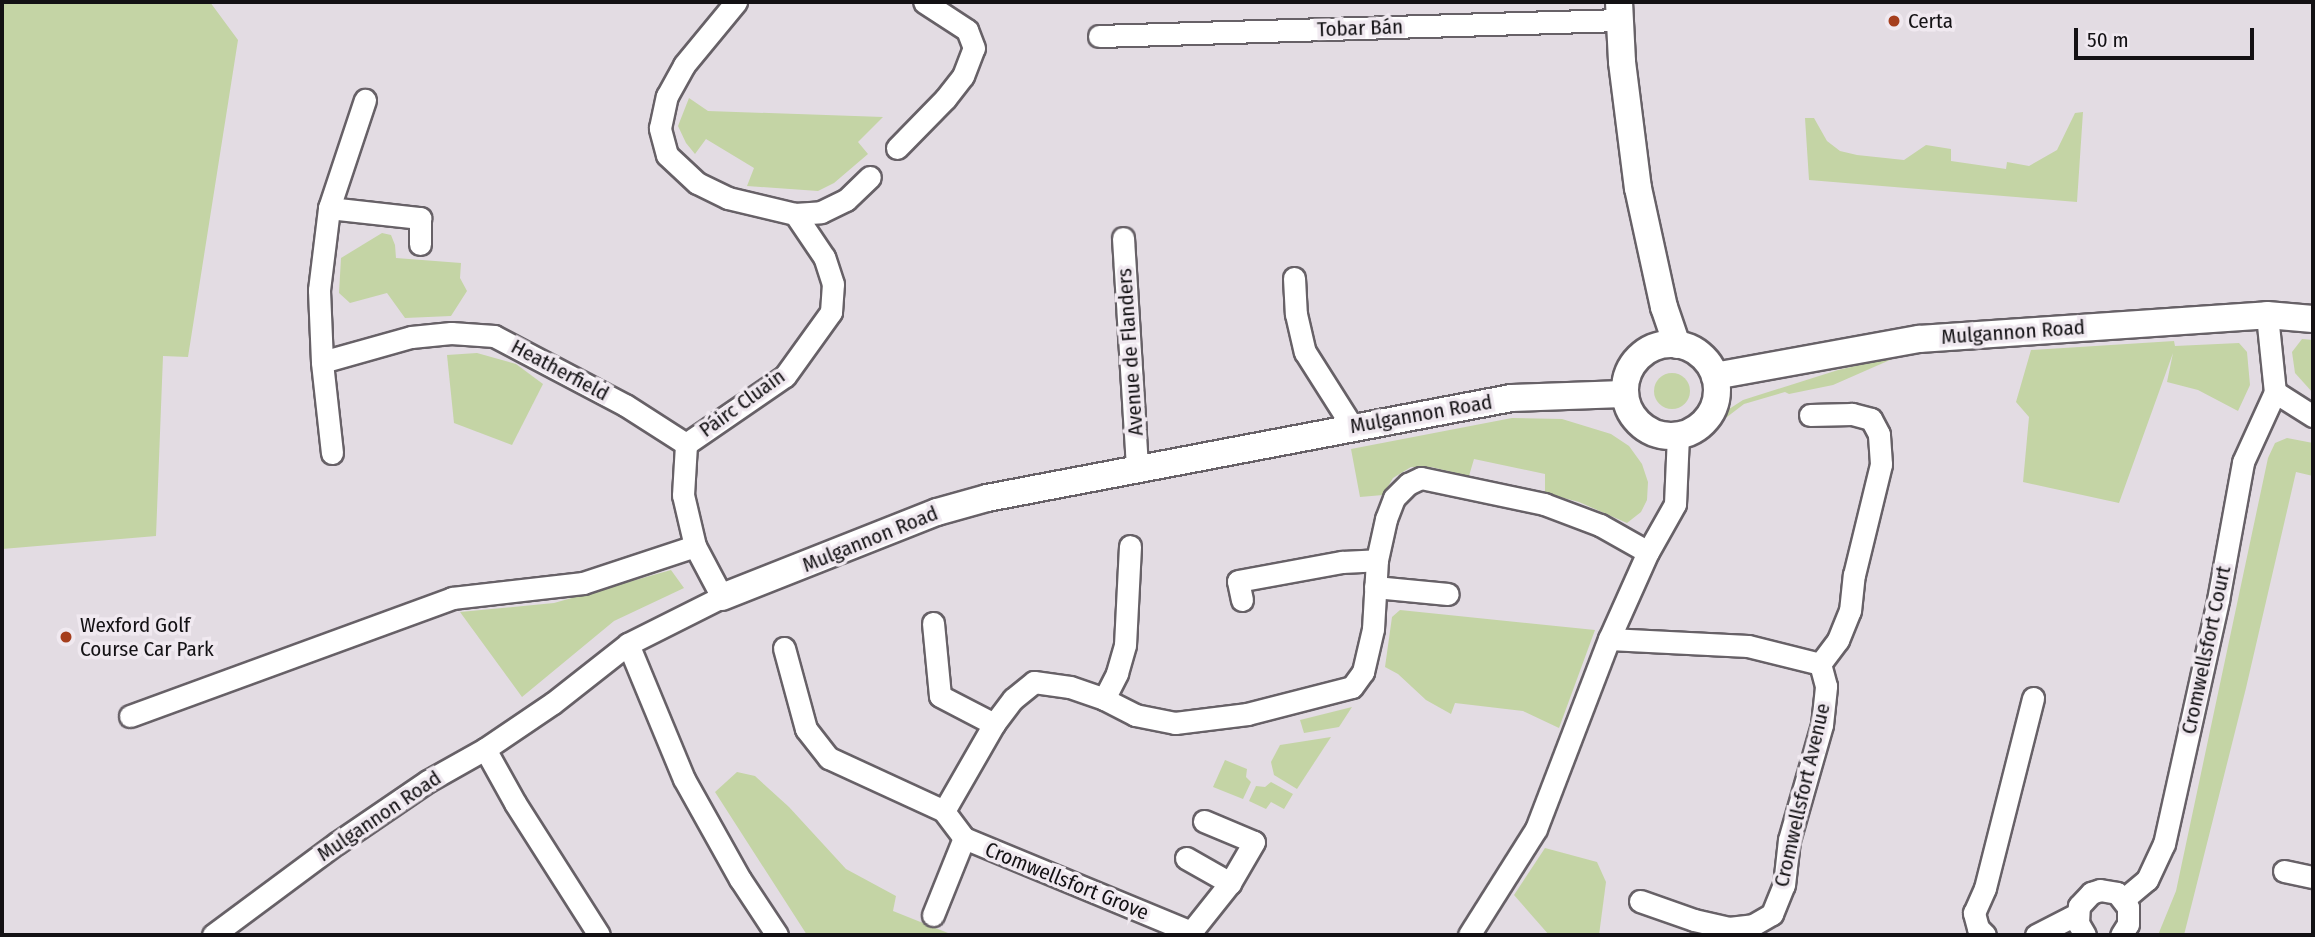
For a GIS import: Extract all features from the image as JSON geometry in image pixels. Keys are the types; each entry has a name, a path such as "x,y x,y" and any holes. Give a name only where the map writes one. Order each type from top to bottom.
{"street":[{"path":"736,2 684,65 667,96 660,128 667,155 697,183 728,198 795,214 821,212 846,200 870,177"},
{"path":"897,148 951,92 963,76 974,48 967,30 924,2"},
{"path":"1619,11 1622,62 1638,188 1664,307 1677,345"},
{"name":"Tobar Bán","path":"1099,36 1619,11"},
{"path":"332,453 322,362 320,290 329,208 365,100"},
{"path":"329,208 420,218 420,244"},
{"name":"Páirc Cluain","path":"686,444 785,376 831,312 833,284 824,257 795,214"},
{"name":"Avenue de Flanders","path":"1123,238 1138,467"},
{"path":"1294,278 1296,314 1305,352 1352,426"},
{"path":"2267,315 2275,392 2313,416"},
{"name":"Mulgannon Road","path":"1715,376 1919,339 2267,315 2313,319"},
{"name":"Heatherfield","path":"322,362 411,337 451,333 494,336 625,405 686,444"},
{"path":"1677,345 1699,354 1715,376 1716,401 1711,414 1692,432 1664,436 1638,423 1629,411 1624,394 1626,380 1639,356 1650,349 1677,345"},
{"name":"Cromwellsfort Court","path":"2124,899 2147,880 2164,844 2218,600 2243,462 2275,392"},
{"name":"Mulgannon Road","path":"213,935 337,843 428,781 485,749 553,703 628,644 722,597 937,512 987,498 1138,467 1511,398 1624,394"},
{"path":"1609,639 1748,646 1820,664 1838,640 1850,611 1854,575 1881,464 1879,435 1871,419 1852,414 1810,415"},
{"path":"1469,935 1536,829 1609,639 1648,552 1675,504 1678,436"},
{"path":"686,444 683,495 695,546 722,597"},
{"path":"944,811 994,724 1013,699 1034,682 1070,687 1104,699 1135,715 1175,723 1247,715 1352,687 1363,672 1370,640 1377,560 1386,519 1394,498 1408,484 1421,478 1544,505 1600,525 1648,552"},
{"path":"131,716 452,598 583,583 695,546"},
{"path":"1104,699 1117,673 1125,645 1130,546"},
{"path":"1242,600 1238,581 1342,562 1377,560"},
{"path":"1375,587 1448,594"},
{"path":"933,623 940,696 994,724"},
{"path":"628,644 684,779 740,879 777,935"},
{"name":"Cromwellsfort Grove","path":"784,648 806,729 829,758 944,811 964,838 1191,932 1230,883 1254,842 1204,821"},
{"name":"Cromwellsfort Avenue","path":"1640,901 1694,920 1730,928 1753,925 1772,914 1784,885 1789,840 1822,724 1826,686 1820,664"},
{"path":"1985,935 1979,928 1974,912 1985,888 2033,698"},
{"path":"485,749 514,803 599,935"},
{"name":"Cromwellsfort Grove","path":"933,915 964,838"},
{"path":"1186,858 1230,883"},
{"path":"2284,871 2313,877"},
{"path":"2036,935 2077,914 2084,898 2099,890 2109,890 2124,899 2130,915 2121,935"},
{"path":"2077,914 2085,935"}],"green space":[{"path":"2,2 210,2 238,40 188,357 163,356 156,536 2,549"},
{"path":"689,98 708,111 883,117 858,142 868,154 834,183 818,191 747,186 754,168 706,139 695,154 686,143 678,126"},
{"path":"2083,112 2077,202 1809,180 1805,118 1814,118 1827,141 1840,151 1904,160 1926,145 1951,149 1951,161 2006,169 2007,162 2029,166 2057,150 2075,113"},
{"path":"382,233 391,235 396,258 461,263 460,278 467,291 451,316 405,318 387,293 350,303 339,293 341,258"},
{"path":"2302,339 2313,340 2313,393 2295,373 2292,352"},
{"path":"2174,341 2175,346 2239,343 2247,352 2250,385 2238,411 2198,390 2167,382 2173,353 2119,503 2023,482 2029,417 2016,402 2031,350"},
{"path":"477,353 516,364 543,384 512,445 454,423 447,355"},
{"path":"1899,356 1833,385 1789,394 1785,392 1744,404 1710,430 1726,411 1743,400 1838,370"},
{"path":"1672,373 1685,378 1690,391 1685,404 1672,409 1659,404 1654,391 1659,378"},
{"path":"1512,418 1562,419 1611,434 1629,446 1642,464 1648,482 1647,500 1641,512 1627,523 1579,502 1545,493 1545,474 1474,459 1469,476 1431,467 1411,467 1393,478 1383,495 1360,497 1351,449"},
{"path":"2287,438 2313,443 2313,476 2296,472 2246,688 2184,935 2158,935 2176,891 2268,458 2275,443"},
{"path":"671,570 684,588 614,621 522,697 460,612 554,603"},
{"path":"1400,610 1595,630 1559,728 1523,711 1455,703 1451,714 1426,700 1398,674 1385,667 1392,617"},
{"path":"1352,707 1339,727 1304,733 1300,720"},
{"path":"1331,737 1297,789 1274,775 1271,762 1280,745"},
{"path":"1225,760 1247,769 1246,777 1251,782 1243,799 1213,787"},
{"path":"737,772 755,776 789,807 846,869 896,896 893,911 953,935 807,935 715,792"},
{"path":"1271,782 1293,794 1284,809 1271,802 1266,809 1249,801 1256,786 1265,787"},
{"path":"1545,848 1597,862 1606,882 1599,935 1549,935 1514,895"}],"place":[{"name":"Certa","path":"1894,21"},
{"name":"Wexford Golf Course Car Park","path":"66,637"}]}
